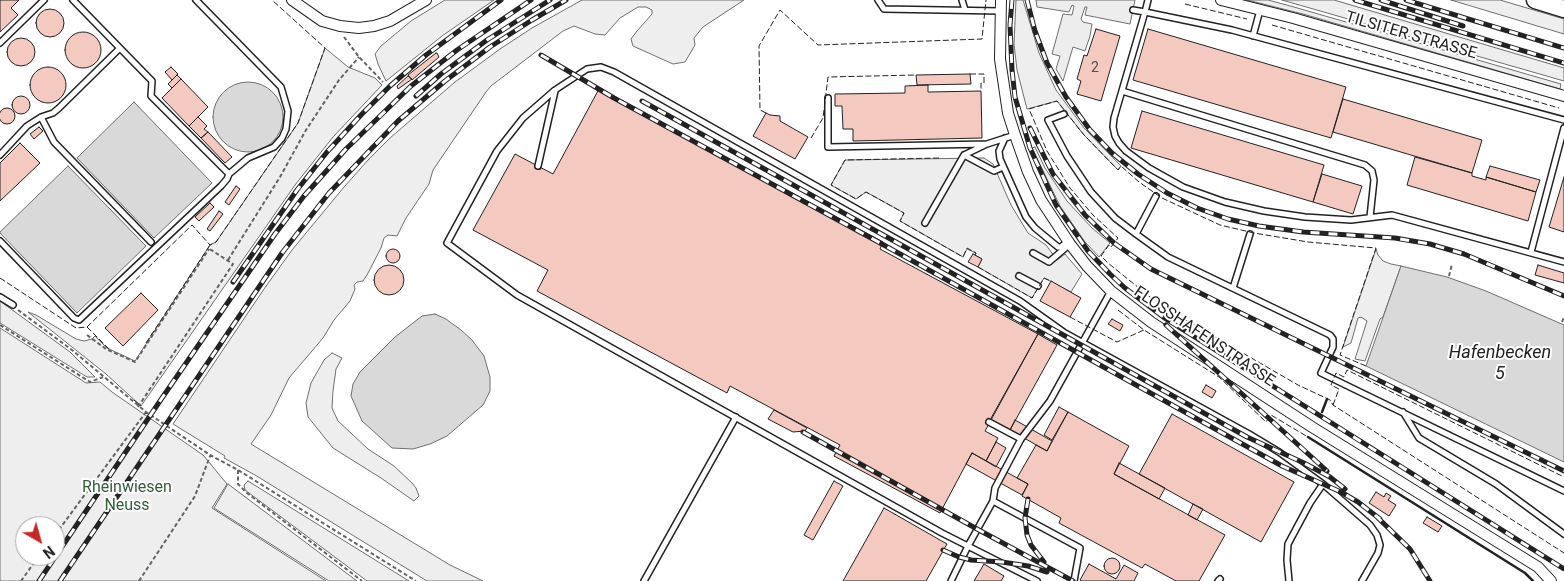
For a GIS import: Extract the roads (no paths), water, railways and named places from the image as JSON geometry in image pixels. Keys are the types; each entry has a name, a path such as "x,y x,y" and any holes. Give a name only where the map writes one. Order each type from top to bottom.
{"main road":[{"path":"1536,0 1564,9"}],"street":[{"path":"292,0 303,4 322,20 340,26 359,28 390,21 426,0"},
{"name":"FLOSSHAFENSTRASSE","path":"1001,0 1000,58 1010,136 1038,193 1069,243 1087,266 1111,291 1151,322 1312,427 1538,567 1551,581"},
{"name":"TILSITER STRASSE","path":"1221,0 1260,9 1564,96"}],"lane":[{"path":"0,43 44,0"},
{"path":"73,0 152,81 151,96 229,174"},
{"path":"0,241 74,318 79,320 221,186 229,174 248,158 264,152 278,142 286,129 288,111 281,87 196,0"},
{"path":"878,0 884,9 1001,11"},
{"path":"962,0 965,10"},
{"path":"1148,0 1113,127 1115,136 1126,151 1149,168 1184,186 1225,202 1264,212 1342,220 1392,216 1564,262"},
{"path":"1253,36 1260,9"},
{"path":"1134,10 1253,36 1564,120"},
{"path":"0,156 21,131 41,116 59,108 119,49"},
{"path":"1037,581 968,546 517,295 447,243 497,151 523,118 555,90 588,69 601,67 614,72 1020,302 1065,333 1279,452 1323,484 1370,526 1377,535 1380,545 1378,553 1362,581"},
{"path":"538,166 555,90"},
{"path":"1122,91 1365,165 1372,171 1374,180 1370,218"},
{"path":"828,98 828,147 987,144"},
{"path":"1064,114 1048,120 1067,156 1090,192 1116,218 1136,234 1168,256 1330,335 1333,338 1334,347 1321,373 1564,491"},
{"path":"41,116 54,142 151,242"},
{"path":"1531,252 1564,128"},
{"path":"925,223 964,155 1010,136"},
{"path":"1010,136 999,151 1003,168 1026,217 1035,228 1058,247 1069,243"},
{"path":"964,155 994,171 1003,168"},
{"path":"1136,234 1156,196"},
{"path":"1233,288 1250,234"},
{"path":"1033,253 1049,262 1069,243"},
{"path":"1020,276 1038,286"},
{"path":"951,581 992,501 994,488 1021,439 1050,401 1111,291"},
{"path":"0,297 13,305"},
{"path":"1402,412 1419,438 1496,484 1564,534"},
{"path":"644,581 736,417"},
{"path":"989,422 1021,439"},
{"path":"1289,581 1288,544 1310,503 1323,484"},
{"path":"992,501 1080,548 1074,581"}],"water":[{"path":"241,82 255,82 268,87 278,97 283,110 283,124 278,137 268,147 255,152 241,152 228,147 218,137 213,124 213,110 218,97 228,87"},
{"path":"134,102 212,183 154,238 77,158"},
{"path":"68,166 146,246 77,313 0,233"},
{"name":"Hafenbecken 5","path":"1401,266 1447,277 1486,291 1564,325 1564,462 1366,366"},
{"path":"435,314 446,319 461,330 472,340 484,356 490,377 490,391 483,405 447,436 413,449 392,448 362,421 351,396 353,384 360,372 395,337 422,316"}],"railway":[{"path":"233,282 297,190 327,152 361,115 390,86 426,55 501,0"},
{"path":"39,581 162,398 275,234 304,196 346,149 411,86 457,50 531,0"},
{"path":"416,96 441,74 487,40 550,0"},
{"path":"60,581 282,253 329,193 398,121 445,81 490,47 566,0"},
{"path":"1012,0 1010,25 1015,97 1030,148 1056,205 1088,251 1110,274 1125,288 1166,319 1564,569"},
{"path":"1027,0 1035,31 1047,63 1066,97 1090,130 1112,153 1138,174 1167,193 1197,208 1228,219 1259,226 1303,232 1395,238 1430,244 1464,254 1564,296"},
{"path":"1355,0 1564,63"},
{"path":"1381,0 1463,26"},
{"path":"1406,0 1564,48"},
{"path":"541,55 614,98 1282,466 1341,492 1380,519"},
{"path":"642,101 1247,437 1330,477 1345,489"},
{"path":"1030,128 1053,174 1085,215 1114,243 1151,269 1564,471"},
{"path":"1166,325 1327,471"},
{"path":"803,432 1073,581"},
{"path":"1028,499 1025,518 1027,535 1031,545 1044,562"},
{"path":"1375,515 1410,549 1430,581"},
{"path":"943,550 971,560 1028,566 1047,572"}],"park label":[{"name":"Rheinwiesen Neuss","path":"127,497"}]}
